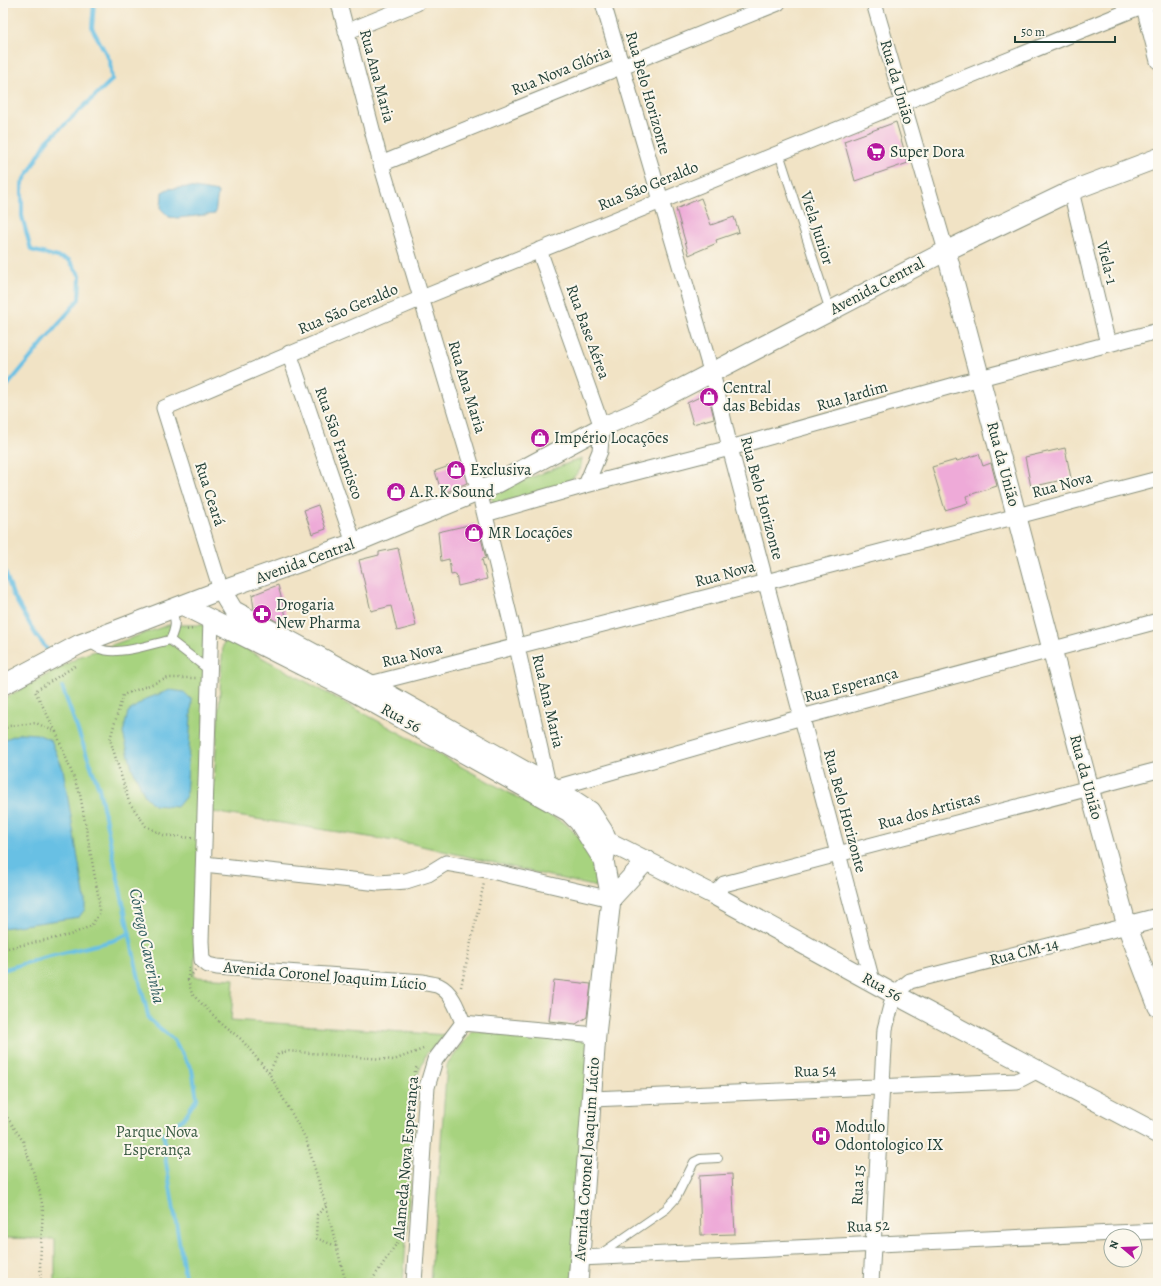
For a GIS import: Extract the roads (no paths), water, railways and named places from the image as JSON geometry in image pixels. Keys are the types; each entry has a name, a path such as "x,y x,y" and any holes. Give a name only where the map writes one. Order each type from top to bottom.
{"street":[{"name":"Rua Ana Maria","path":"339,3 381,164 479,491 552,786"},
{"path":"346,32 417,3"},
{"name":"Rua Belo Horizonte","path":"603,3 660,201 712,372 730,448 872,981"},
{"name":"Rua Nova Glória","path":"381,164 778,3"},
{"name":"Rua da União","path":"874,3 946,250 1089,788 1128,926 1158,1007"},
{"path":"1145,4 1158,61"},
{"name":"Rua São Geraldo","path":"164,408 289,353 422,298 1145,4"},
{"name":"Avenida Central","path":"3,685 32,668 83,642 221,590 354,544 494,485 602,427 634,414 946,250 1071,191 1158,158"},
{"name":"Viela-1","path":"1071,191 1108,344"},
{"name":"Rua Base Aérea","path":"539,250 602,427"},
{"name":"Rua Jardim","path":"485,514 586,485 730,448 980,378 1158,331"},
{"name":"Rua São Francisco","path":"289,353 354,544"},
{"name":"Rua Ceará","path":"164,408 221,590"},
{"path":"586,485 600,450 602,427"},
{"name":"Rua Nova","path":"370,684 518,647 1158,479"},
{"name":"Rua 56","path":"221,590 233,610 370,684 552,786 590,812 603,831 600,842"},
{"name":"Rua 56","path":"177,607 211,619 354,692 569,812 600,842 647,860 714,895 894,994 1158,1134"},
{"name":"Avenida Coronel Joaquim Lúcio","path":"211,619 201,941 202,960 208,965 217,967 423,982 439,986 448,994 457,1007 464,1023 596,1035"},
{"name":"Rua Esperança","path":"552,786 1158,621"},
{"name":"Rua dos Artistas","path":"714,895 724,884 1158,770"},
{"name":"Avenida Coronel Joaquim Lúcio","path":"578,1283 587,1258 592,1099 596,1035 611,899 600,842"},
{"path":"204,864 379,883 406,881 428,874 446,863 487,870 611,899 647,860"},
{"name":"Rua CM-14","path":"894,994 910,981 1158,918"},
{"name":"Rua 15","path":"871,1283 885,1029 894,994"},
{"name":"Alameda Nova Esperança","path":"414,1283 427,1087 435,1060 464,1023"},
{"name":"Rua 54","path":"592,1099 1017,1081 1038,1070"},
{"name":"Rua 52","path":"587,1258 1158,1231"}],"lane":[{"name":"Viela Junior","path":"779,153 830,311"},
{"path":"170,640 175,630 177,607"},
{"path":"83,642 100,649 110,651 125,650 170,640"},
{"path":"170,640 209,675"},
{"path":"587,1258 666,1209 676,1198 694,1162 700,1159 718,1158"}],"water":[{"path":"188,187 218,192 215,214 177,218 169,217 161,209 162,192 168,189"},
{"path":"170,690 184,692 192,700 186,796 177,807 154,805 145,796 132,768 123,733 128,712 146,699"},
{"path":"21,733 37,734 51,740 63,769 85,900 85,909 79,917 3,928 3,740"}],"waterway":[{"name":"Córrego Caverinha","path":"3,391 79,299 80,276 69,260 31,250 22,216 22,184 47,141 112,80 110,61 92,28 94,3"},
{"name":"Córrego Caverinha","path":"3,566 13,595 36,635 50,653"},
{"name":"Córrego Caverinha","path":"62,687 99,788 137,970 149,1019 173,1039 192,1070 197,1098 184,1118 164,1134 166,1162 186,1283"},
{"path":"3,970 42,958 112,941 130,933"}],"place":[{"name":"Super Dora","path":"876,152"},
{"name":"Central das Bebidas","path":"709,397"},
{"name":"Império Locações","path":"540,438"},
{"name":"Exclusiva","path":"456,470"},
{"name":"A.R.K Sound","path":"396,492"},
{"name":"MR Locações","path":"474,533"},
{"name":"Drogaria New Pharma","path":"262,614"},
{"name":"Modulo Odontologico IX","path":"821,1136"}],"park label":[{"name":"Parque Nova Esperança","path":"157,1141"}]}
